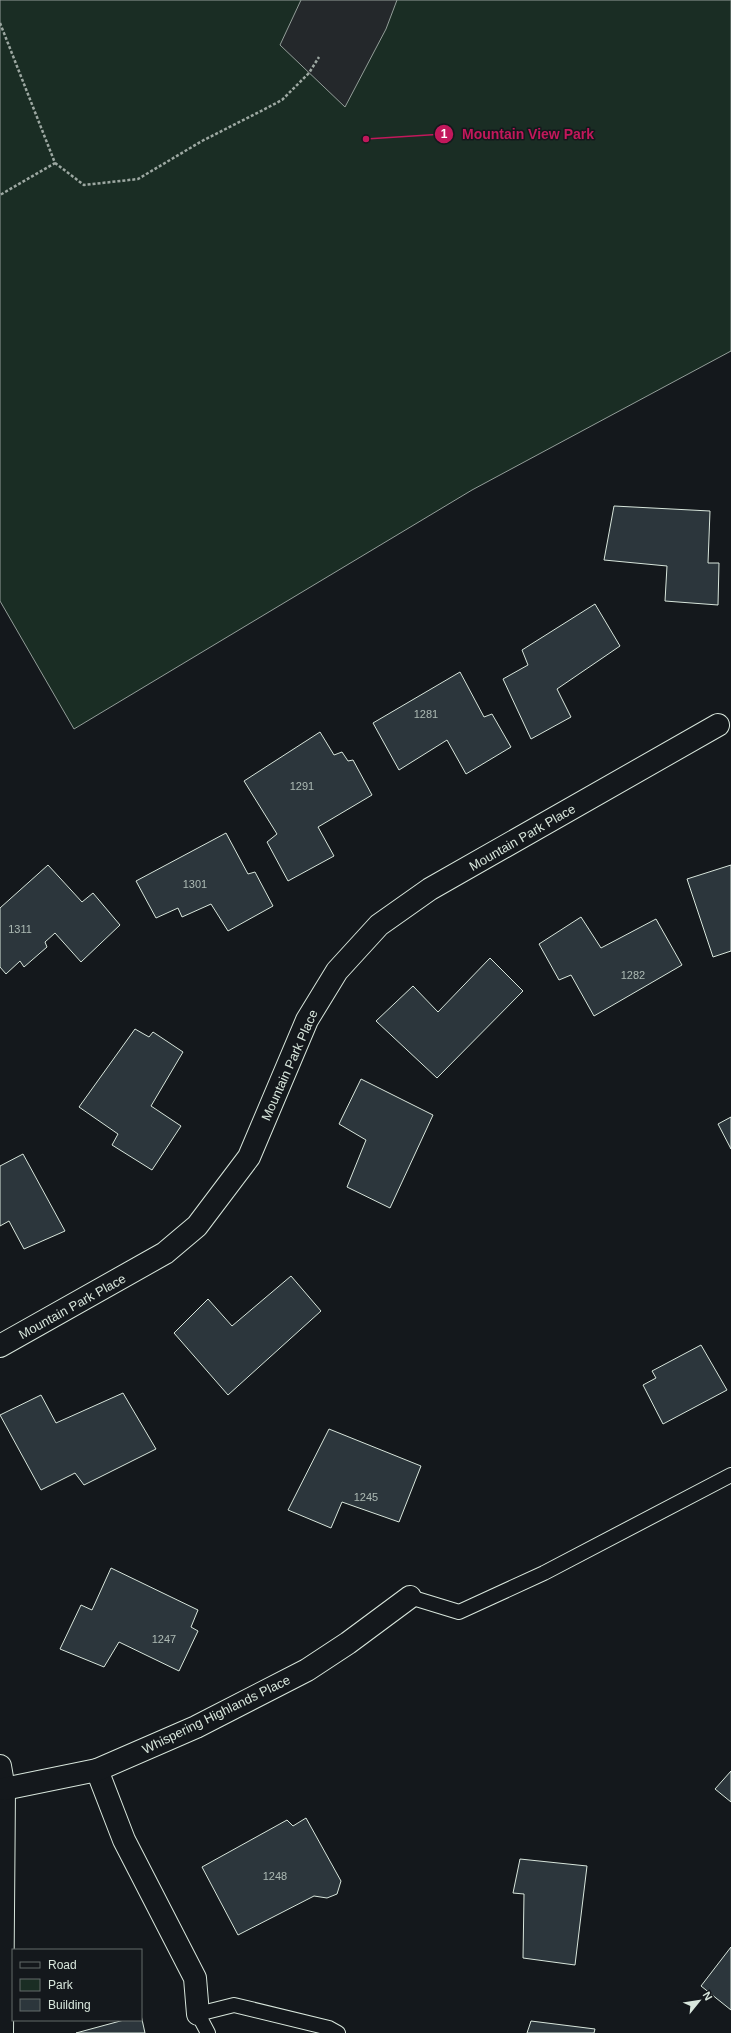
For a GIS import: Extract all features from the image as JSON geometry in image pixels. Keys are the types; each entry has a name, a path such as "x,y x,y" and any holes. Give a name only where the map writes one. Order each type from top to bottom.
{"street":[{"name":"Mountain Park Place","path":"0,1346 151,1261 164,1253 197,1226 249,1156 307,1020 337,972 379,925 430,889 718,725"},
{"name":"Whispering Highlands Place","path":"4,1789 98,1770 196,1727 307,1670 348,1643 410,1597"},
{"path":"0,1766 4,1789 2,2033"},
{"path":"98,1770 124,1840 194,1978 203,2024"}],"lane":[{"path":"410,1597 459,1612 544,1573 731,1475"},
{"path":"203,2024 234,2005 329,2028 338,2033"}],"path":[{"path":"0,24 55,163 84,185 138,179 202,141 282,100 310,74 319,57"},
{"path":"0,195 55,163"}],"green space":[{"path":"0,0 731,0 731,351 472,490 74,729 0,601"}],"shaded area":[{"path":"301,0 397,0 386,29 345,107 280,45"}],"building":[{"path":"614,506 710,511 708,563 719,563 718,605 665,601 667,566 604,560"},
{"path":"595,604 620,646 557,689 571,717 531,739 503,679 528,665 522,650"},
{"path":"460,672 484,717 492,714 511,747 466,774 447,740 399,770 373,723"},
{"path":"320,732 334,755 342,752 348,761 353,760 372,795 318,827 334,856 288,881 267,842 277,834 244,781"},
{"path":"226,833 248,874 255,872 273,906 228,931 211,904 182,917 178,908 156,918 136,881"},
{"path":"48,865 82,902 93,893 120,925 81,962 55,933 45,942 47,947 24,967 20,961 6,974 0,967 0,908"},
{"path":"731,865 731,951 713,957 687,879"},
{"path":"581,917 601,948 656,919 682,965 594,1016 571,975 559,980 539,944"},
{"path":"490,958 523,991 437,1078 376,1021 413,986 438,1012"},
{"path":"135,1029 149,1037 153,1032 183,1052 151,1106 181,1126 152,1170 112,1145 118,1134 79,1107"},
{"path":"361,1079 433,1115 390,1208 347,1187 366,1140 339,1124"},
{"path":"731,1117 731,1149 718,1124"},
{"path":"23,1154 65,1231 24,1249 9,1221 0,1226 0,1166"},
{"path":"291,1276 321,1311 228,1395 174,1333 208,1299 232,1326"},
{"path":"701,1345 727,1390 663,1424 643,1385 656,1378 652,1371"},
{"path":"123,1393 156,1449 84,1485 75,1473 41,1490 0,1415 41,1395 56,1423"},
{"path":"329,1429 421,1466 399,1522 342,1502 331,1528 288,1510"},
{"path":"111,1568 198,1610 191,1627 198,1631 179,1671 119,1642 104,1667 60,1649 81,1605 92,1610"},
{"path":"731,1771 731,1802 715,1789"},
{"path":"306,1818 341,1881 337,1894 327,1898 314,1896 238,1935 202,1867 287,1820 293,1826"},
{"path":"520,1859 587,1866 575,1965 523,1958 524,1894 513,1893"},
{"path":"731,1947 731,2010 701,1986"},
{"path":"142,2020 145,2033 76,2033 120,2021 142,2021"},
{"path":"531,2021 595,2029 594,2033 527,2033"}],"place":[{"name":"Mountain View Park","path":"366,139"}]}
